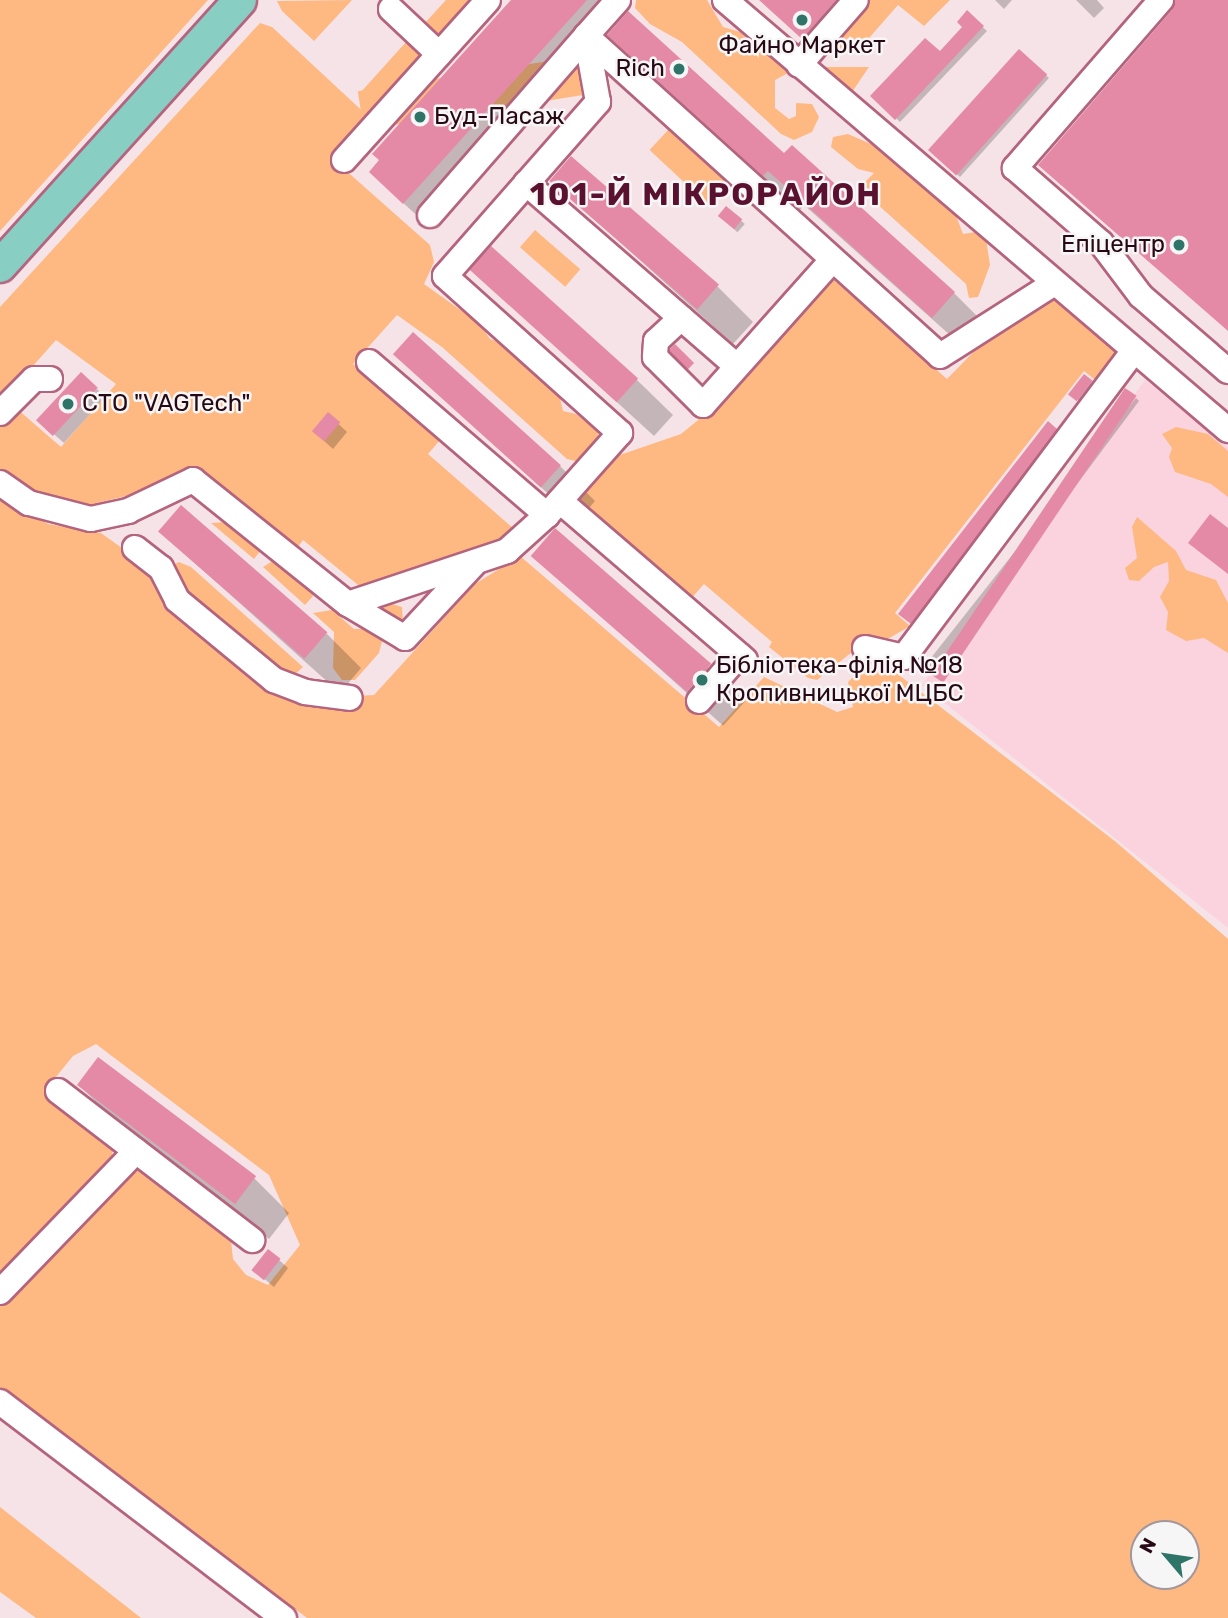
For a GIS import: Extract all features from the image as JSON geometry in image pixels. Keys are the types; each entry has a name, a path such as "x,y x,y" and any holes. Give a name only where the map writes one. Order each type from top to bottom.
{"main road":[{"path":"0,266 240,0"}],"street":[{"path":"344,160 488,0"},
{"path":"430,215 618,0"},
{"path":"725,0 1053,284 1228,430"},
{"path":"799,65 856,0"},
{"path":"1161,0 1015,168 1101,243 1141,296 1228,371"},
{"path":"391,9 439,54"},
{"path":"348,604 507,551 553,508 620,433 445,276 598,102 586,36"},
{"path":"586,36 940,356 1053,284"},
{"path":"526,183 735,365"},
{"path":"681,318 656,341 655,358 703,405 735,365 833,260"},
{"path":"865,648 904,657 1133,352"},
{"path":"369,362 742,657 699,701"},
{"path":"0,413 34,379 50,379"},
{"path":"0,483 29,503 91,519 128,511 193,480 348,604 405,638 474,564"},
{"path":"135,548 161,568 177,600 274,680 305,692 350,698"},
{"path":"394,589 425,617"},
{"path":"58,1091 252,1240"},
{"path":"0,1292 136,1151"},
{"path":"0,1402 285,1618"}],"shaded area":[{"path":"0,0 208,0 0,231"},
{"path":"352,0 314,41 282,11 277,1"},
{"path":"446,0 480,0 442,41 424,24"},
{"path":"636,0 707,0 723,27 740,32 759,51 780,58 788,73 775,80 775,108 789,119 796,116 796,103 812,104 819,117 812,132 794,140 781,134 682,42 650,24 635,8"},
{"path":"864,0 950,0 924,26 898,5 862,46 850,36 842,45 850,52 822,54"},
{"path":"260,23 272,27 371,119 334,160 430,245 434,262 424,284 480,324 490,339 517,349 529,369 559,394 563,411 576,414 597,431 601,444 583,463 567,459 442,347 397,315 353,364 441,439 428,454 513,528 486,549 363,589 303,540 295,551 194,470 143,492 84,506 32,492 0,469 0,422 16,408 61,447 116,384 56,340 0,403 0,307"},
{"path":"406,42 425,59 378,110 360,93"},
{"path":"580,56 586,95 364,130 358,91"},
{"path":"826,67 869,67 852,92 824,68"},
{"path":"670,128 729,183 709,205 650,150"},
{"path":"848,134 887,151 933,195 952,205 963,234 976,232 986,239 990,265 978,297 969,298 966,284 866,194 866,181 874,173 858,169 831,147 833,137"},
{"path":"535,230 580,269 565,287 520,247"},
{"path":"827,274 947,379 995,330 1054,296 1120,354 1099,383 1084,371 895,613 910,626 881,643 857,648 817,680 808,678 769,647 772,642 704,584 688,602 577,503 578,495 614,457 681,434 719,403"},
{"path":"1145,380 1228,447 1228,928 922,685"},
{"path":"1176,427 1208,434 1228,451 1228,497 1211,484 1175,472 1169,457 1172,448 1162,434"},
{"path":"0,493 48,524 101,533 154,571 300,699 374,695 475,584 520,556 719,727 764,677 837,712 853,707 848,682 865,666 882,662 1116,842 1228,939 1228,1618 307,1618 156,1503 97,1465 88,1451 0,1388 0,1305 115,1185 148,1165 230,1232 233,1259 246,1275 268,1285 300,1245 269,1175 96,1044 73,1056 47,1088 113,1147 111,1162 0,1280"},
{"path":"1137,517 1176,551 1186,570 1216,580 1228,603 1228,653 1204,638 1186,641 1166,630 1168,612 1160,597 1169,581 1168,562 1154,567 1139,581 1129,580 1125,568 1137,558 1132,527"},
{"path":"228,522 264,546 254,559 211,523"},
{"path":"179,562 191,567 303,667 293,676 271,672 183,599 171,566"},
{"path":"271,562 290,567 304,578 313,596 305,605 263,567"},
{"path":"392,604 402,607 403,623 375,610"},
{"path":"332,610 354,629 369,629 383,637 379,653 355,680 342,680 333,668 334,632 313,613"},
{"path":"0,1507 141,1618 36,1618 0,1592"}],"building":[{"path":"511,0 587,0 403,204 369,172 379,160 372,154"},
{"name":"Файно Маркет","path":"759,0 836,0 802,39"},
{"name":"Епіцентр","path":"1175,0 1228,0 1228,331 1038,165 1172,10"},
{"path":"967,10 984,26 895,120 870,96 925,38 940,51 962,27 957,22"},
{"path":"628,11 784,153 792,145 955,292 932,318 768,171 763,176 607,35"},
{"path":"1019,49 1047,74 956,175 928,150"},
{"path":"571,156 719,285 697,309 549,181"},
{"path":"726,206 742,219 734,229 718,216"},
{"path":"491,246 638,378 617,402 470,270"},
{"path":"413,332 561,465 541,487 393,354"},
{"path":"675,344 694,363 688,369 669,350"},
{"name":"СТО \"VAGTech\"","path":"81,372 98,388 53,436 36,420"},
{"path":"1084,374 1093,381 1077,401 1068,394"},
{"path":"1125,388 1137,396 943,683 932,675"},
{"path":"328,412 340,422 324,441 312,431"},
{"path":"1048,421 1057,429 911,624 898,614"},
{"path":"181,505 327,632 304,659 158,531"},
{"path":"1210,514 1228,528 1228,574 1188,543"},
{"path":"555,528 711,664 687,692 531,556"},
{"path":"98,1057 256,1176 235,1204 77,1085"},
{"path":"268,1249 281,1259 264,1280 251,1270"}],"place":[{"name":"Файно Маркет","path":"802,20"},
{"name":"Rich","path":"679,69"},
{"name":"Буд-Пасаж","path":"420,117"},
{"name":"Епіцентр","path":"1179,245"},
{"name":"СТО \"VAGTech\"","path":"68,404"},
{"name":"Бібліотека-філія №18 Кропивницької МЦБС","path":"702,680"}],"district":[{"name":"101-Й МІКРОРАЙОН","path":"706,194"}]}
